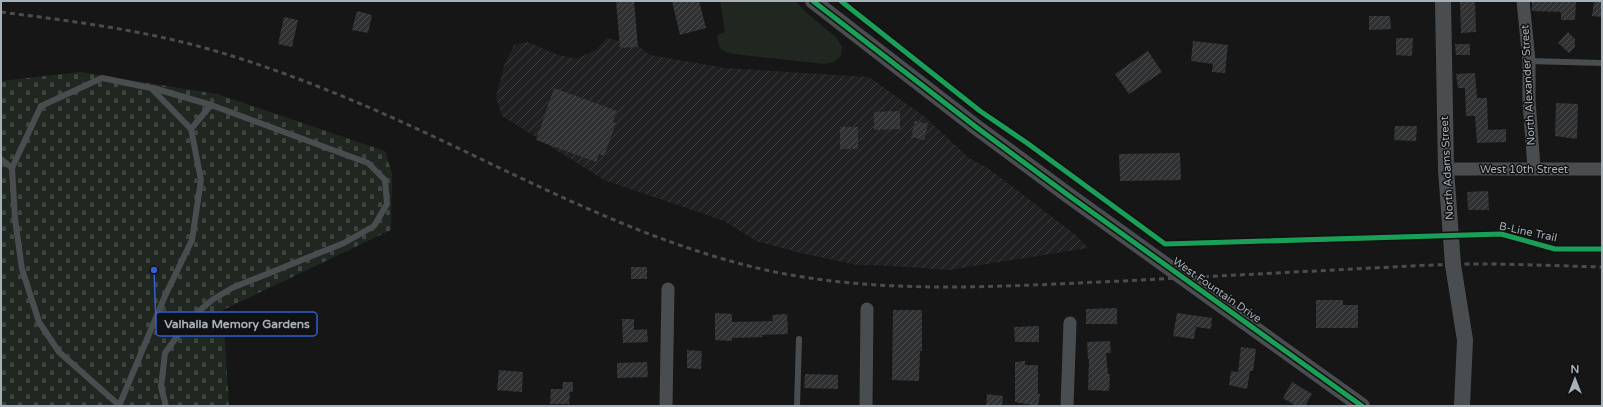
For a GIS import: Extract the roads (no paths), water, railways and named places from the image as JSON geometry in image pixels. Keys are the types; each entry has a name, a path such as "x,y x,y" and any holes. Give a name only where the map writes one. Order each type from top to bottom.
{"street":[{"name":"West Fountain Drive","path":"813,1 944,103 1056,186 1362,406"},
{"name":"North Adams Street","path":"1443,1 1446,169 1453,265 1465,340 1462,406"},
{"name":"North Alexander Street","path":"1523,1 1529,61 1529,101 1534,168"},
{"name":"West 10th Street","path":"1446,169 1602,169"},
{"path":"666,406 668,289"},
{"path":"866,406 867,309"},
{"path":"1067,406 1070,323"}],"lane":[{"path":"1529,61 1602,63"},
{"path":"151,88 191,128 201,180 192,240 165,296 120,406 59,352 38,322 22,269 15,219 12,168 41,106 102,78 151,88 211,105 368,163 386,180 387,204 374,226 344,243 232,288 212,300 186,324 165,353 161,387 166,406"},
{"path":"191,128 211,105"},
{"path":"1,160 12,168"},
{"path":"797,406 799,339"}],"railway":[{"path":"1,12 83,23 145,34 190,44 240,58 313,84 361,104 564,198 616,221 668,241 721,258 775,272 818,279 861,284 948,287 1122,281 1447,264 1602,267"}],"place":[{"name":"Valhalla Memory Gardens","path":"154,270"}]}
